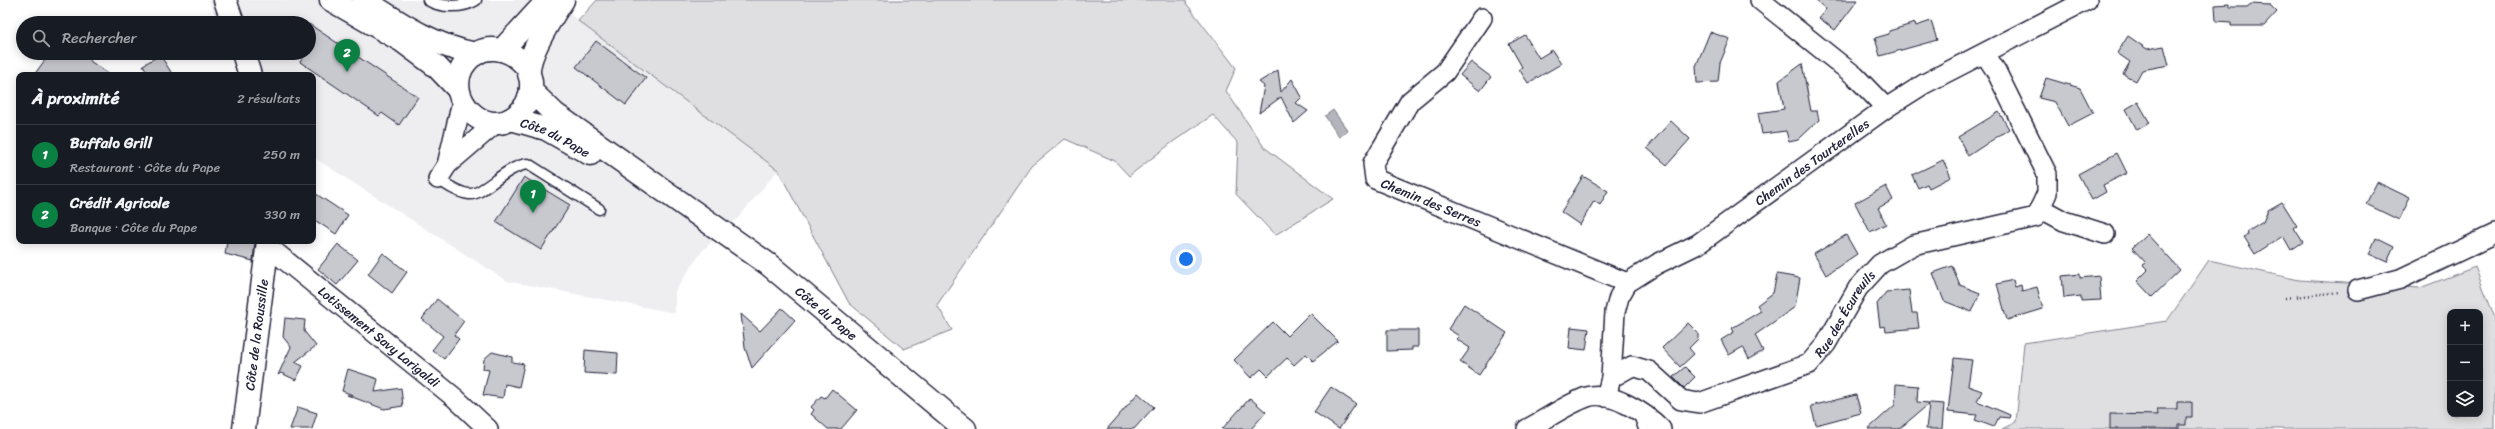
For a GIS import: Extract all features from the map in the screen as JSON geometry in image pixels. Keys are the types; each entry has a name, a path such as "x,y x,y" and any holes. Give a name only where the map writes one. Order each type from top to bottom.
{"main road":[{"path":"226,0 231,16"},
{"path":"331,0 402,41 437,67 460,95 471,114 483,120 504,121 521,112 528,102 530,81 539,39 564,0"},
{"path":"364,0 408,28 445,47 476,54"},
{"path":"502,50 548,0"},
{"path":"460,95 462,69 476,54 488,50 502,50 513,54 530,81"},
{"path":"245,60 249,72"},
{"name":"Côte du Pape","path":"530,81 555,114 768,264 965,429"},
{"name":"Côte du Pape","path":"504,121 546,129 645,187 682,204"},
{"name":"Côte de la Roussille","path":"244,429 268,244"}],"street":[{"path":"1760,0 1855,76 1886,108"},
{"name":"Chemin des Tourterelles","path":"1627,283 1657,264 1698,244 1886,108 1924,84 1985,54 2087,0"},
{"name":"Chemin des Serres","path":"1482,18 1445,72 1410,101 1373,163 1375,179 1627,283"},
{"name":"Rue des Écureuils","path":"1611,378 1632,366 1649,371 1681,400 1699,403 1809,364 1826,344 1858,288 1880,264 1913,245 2036,217 2047,193 2048,174 1996,71 1985,54"},
{"path":"442,172 460,95"},
{"path":"442,172 504,121"},
{"path":"2040,208 2064,221 2105,234"},
{"path":"2358,290 2400,279 2495,234"},
{"name":"Lotissement Savy Larigaldi","path":"268,244 275,252 455,398 488,429"},
{"path":"1606,397 1611,378 1615,312 1619,297 1627,283"},
{"path":"1527,429 1588,396 1606,397 1638,410 1649,416 1661,429"}],"lane":[{"path":"428,0 435,5 450,6 469,5 476,0"},
{"path":"442,172 457,190 470,195 478,192 517,165 528,164 599,210"},
{"path":"1638,410 1644,429"}],"path":[{"path":"2285,298 2358,290"}],"shaded area":[{"path":"209,0 551,0 778,170 738,218 702,251 675,291 675,313 507,281 316,159 316,72 237,72 232,60 316,60 316,16 215,16"},
{"path":"597,0 1186,0 1186,3 1236,68 1226,91 1264,147 1333,199 1275,235 1236,194 1238,143 1213,115 1174,141 1129,176 1115,161 1065,139 1032,166 937,305 952,330 904,349 849,303 778,170 578,21"},
{"path":"1333,110 1348,131 1339,137 1325,116"},
{"path":"2209,260 2299,280 2420,288 2475,267 2495,318 2495,429 2002,429 2016,422 2024,343 2167,321"}],"building":[{"path":"1815,0 1858,0 1835,30 1819,18 1826,9"},
{"path":"2229,4 2229,7 2247,7 2251,4 2270,5 2277,12 2264,26 2231,26 2231,22 2216,21 2215,5"},
{"path":"1931,21 1937,40 1880,56 1875,38 1889,34 1889,31 1915,23 1916,26"},
{"path":"316,29 418,97 399,125 382,113 379,116 300,62 301,60 316,60"},
{"path":"1710,32 1730,39 1720,63 1718,82 1697,83 1696,66"},
{"path":"1525,35 1539,58 1552,50 1561,64 1528,83 1519,69 1522,67 1509,44"},
{"path":"2128,36 2147,49 2164,46 2169,65 2142,70 2136,81 2123,74 2130,62 2117,53"},
{"path":"596,41 646,78 626,105 576,67"},
{"path":"45,60 90,60 106,72 36,72"},
{"path":"152,60 163,60 171,72 147,72 143,65"},
{"path":"1471,62 1491,77 1480,91 1460,75"},
{"path":"1802,64 1811,111 1817,111 1819,120 1798,140 1789,142 1786,131 1762,134 1758,113 1784,109 1779,81"},
{"path":"1278,70 1281,92 1292,79 1302,97 1296,103 1308,111 1294,123 1281,97 1259,113 1264,86 1259,82"},
{"path":"2046,78 2080,88 2093,113 2068,126 2055,102 2039,98"},
{"path":"2138,102 2150,123 2137,130 2126,109"},
{"path":"1999,112 2009,129 1968,156 1958,137"},
{"path":"1671,121 1690,139 1667,165 1647,148"},
{"path":"2117,153 2127,173 2103,185 2106,192 2092,200 2078,174"},
{"path":"1943,160 1951,177 1929,188 1927,184 1918,188 1912,175"},
{"path":"1583,176 1608,191 1600,205 1594,201 1580,225 1561,212"},
{"path":"524,177 570,205 541,250 496,222"},
{"path":"2377,182 2410,198 2399,220 2366,204"},
{"path":"1886,186 1893,200 1878,208 1886,224 1870,232 1855,203"},
{"path":"316,194 348,215 336,234 316,221"},
{"path":"2282,202 2297,226 2294,228 2303,242 2291,250 2283,236 2255,254 2244,237 2248,235 2247,232 2263,222 2268,210"},
{"path":"2147,234 2180,270 2152,297 2137,281 2148,270 2143,265 2146,263 2132,248"},
{"path":"1846,235 1857,254 1826,275 1814,254"},
{"path":"2376,238 2394,247 2387,262 2369,254"},
{"path":"227,244 255,244 253,261 225,254"},
{"path":"338,244 358,260 337,285 318,269"},
{"path":"383,253 407,272 392,293 368,274"},
{"path":"1952,266 1960,285 1980,293 1972,312 1944,301 1933,273"},
{"path":"1777,274 1800,278 1795,307 1755,335 1763,351 1749,359 1743,347 1729,355 1721,340 1734,332 1732,328 1761,311 1757,305 1773,293"},
{"path":"2080,274 2080,278 2099,276 2101,300 2081,301 2081,296 2064,298 2062,276"},
{"path":"2013,280 2015,287 2021,285 2022,291 2037,287 2043,309 2007,320 1997,284"},
{"path":"1909,290 1912,313 1917,313 1919,328 1886,331 1885,326 1880,327 1877,304 1886,292"},
{"path":"437,299 464,321 454,335 459,339 444,359 432,350 443,336 422,319"},
{"path":"1464,304 1507,333 1479,375 1460,362 1470,348 1456,339 1459,336 1448,329"},
{"path":"782,308 795,320 752,368 745,348 741,314 760,331"},
{"path":"1310,313 1338,341 1313,361 1306,354 1294,365 1287,358 1268,376 1261,369 1251,378 1234,360 1273,322 1287,336"},
{"path":"285,318 305,320 304,331 316,346 295,362 303,366 296,380 281,373 278,375 291,347 283,337"},
{"path":"1688,323 1698,333 1698,339 1689,348 1694,354 1680,367 1662,348"},
{"path":"1571,327 1589,329 1586,350 1569,348"},
{"path":"1387,330 1418,330 1418,347 1412,347 1412,350 1387,351"},
{"path":"585,350 618,353 617,375 584,373"},
{"path":"492,352 512,357 512,362 524,364 519,387 505,384 503,398 483,395 489,370 483,369 484,359"},
{"path":"1954,358 1972,360 1968,386 1982,391 1977,401 2010,415 2009,418 1999,417 1994,427 1975,420 1977,415 1948,412"},
{"path":"1685,367 1695,377 1684,388 1673,377"},
{"path":"348,369 378,379 375,392 401,388 403,406 384,409 347,395 353,395 342,391"},
{"path":"1896,384 1918,386 1917,402 1944,404 1942,429 1926,429 1929,404 1899,429 1868,429 1895,405"},
{"path":"1331,387 1356,404 1339,429 1314,412"},
{"path":"832,389 857,410 841,429 828,429 811,414 814,410 811,407 821,396 825,398"},
{"path":"1138,393 1154,407 1134,429 1107,429"},
{"path":"1856,395 1861,413 1816,425 1811,406"},
{"path":"1250,398 1266,412 1251,429 1222,429"},
{"path":"2177,402 2192,402 2192,417 2186,417 2186,425 2179,425 2179,429 2110,429 2110,414 2158,415 2157,409 2177,409"},
{"path":"298,407 317,413 312,429 290,429"}],"place":[{"name":"Crédit Agricole","path":"347,72"},
{"name":"Buffalo Grill","path":"533,213"}]}
